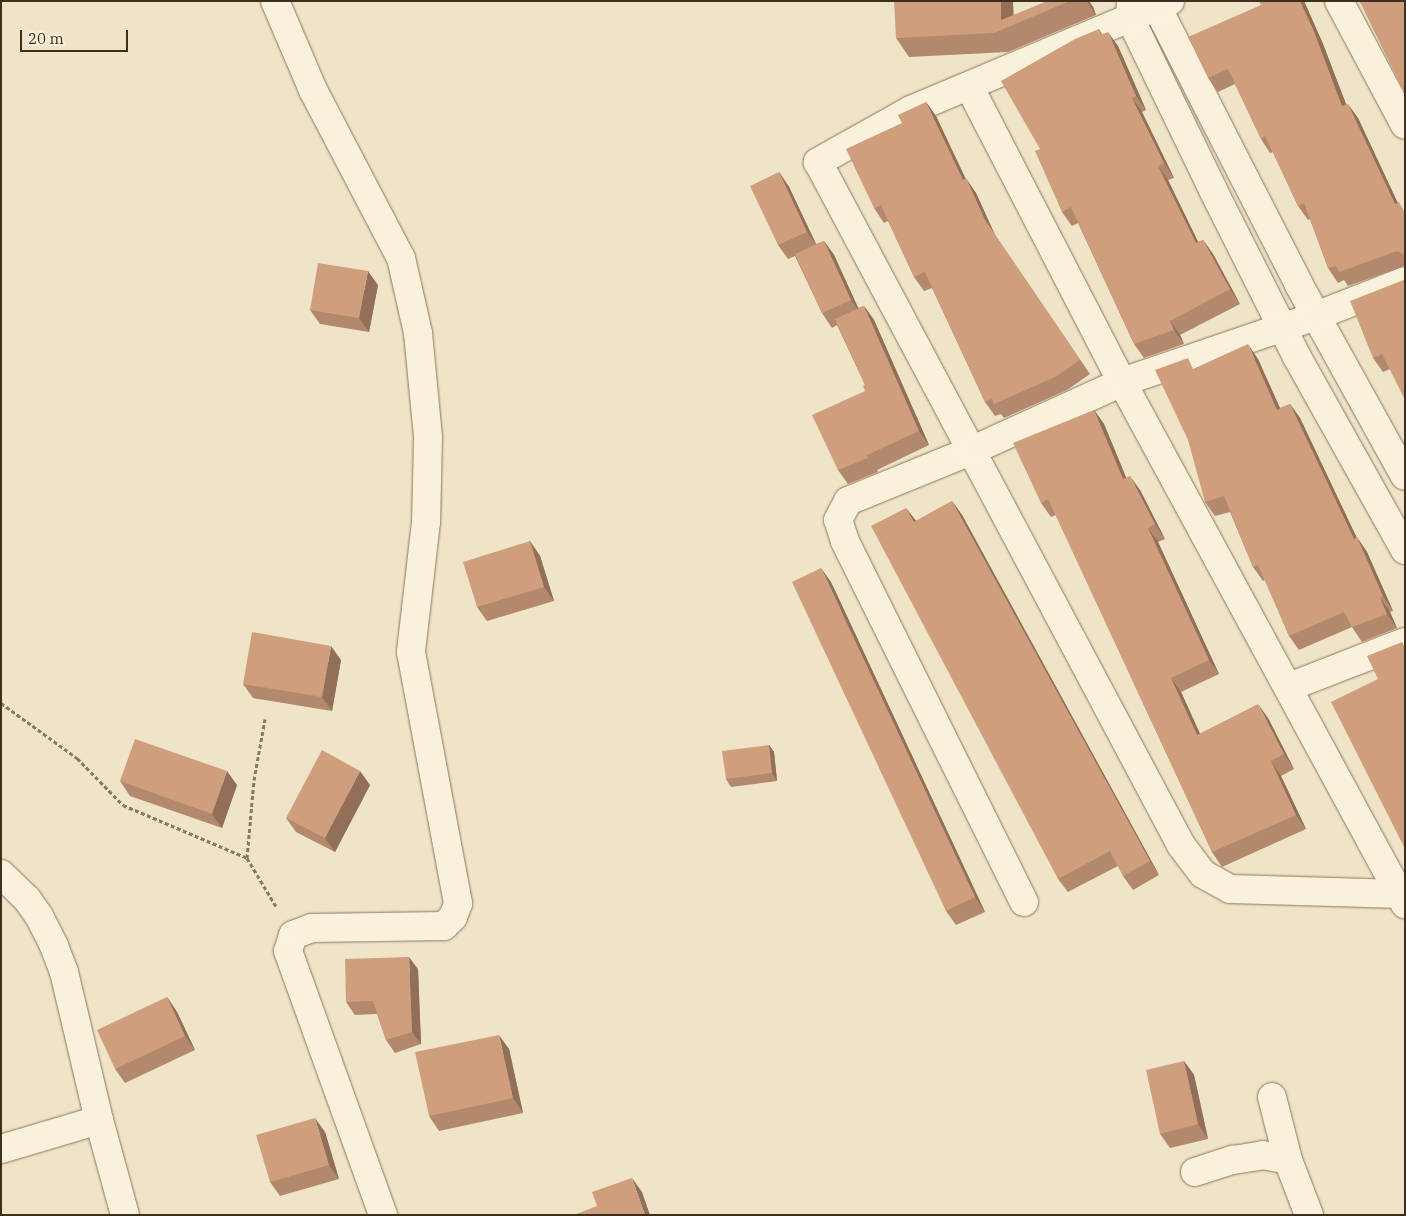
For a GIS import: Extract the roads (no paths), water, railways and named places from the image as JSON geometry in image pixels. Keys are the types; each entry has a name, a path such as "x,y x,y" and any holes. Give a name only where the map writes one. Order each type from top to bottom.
{"street":[{"path":"275,1 313,90 400,258 418,333 428,437 427,513 411,652 458,904 454,917 444,926 312,928 293,935 288,951 383,1215"},
{"path":"1338,1 1405,125"},
{"path":"1148,6 970,86 911,110 818,162 973,450 1181,845 1203,874 1230,889 1402,899"},
{"path":"1148,6 1405,476"},
{"path":"1148,6 1213,190 1297,357 1405,550"},
{"path":"970,86 1122,382 1402,899"},
{"path":"1024,902 845,541 838,520 848,501 973,450 1122,382 1284,328 1405,281"},
{"path":"1289,688 1405,642"},
{"path":"1,874 27,899 54,946 64,972 99,1120 125,1215"},
{"path":"1272,1097 1288,1160 1309,1215"},
{"path":"1,1149 99,1120"},
{"path":"1195,1172 1233,1160 1263,1155 1288,1160"}]}
